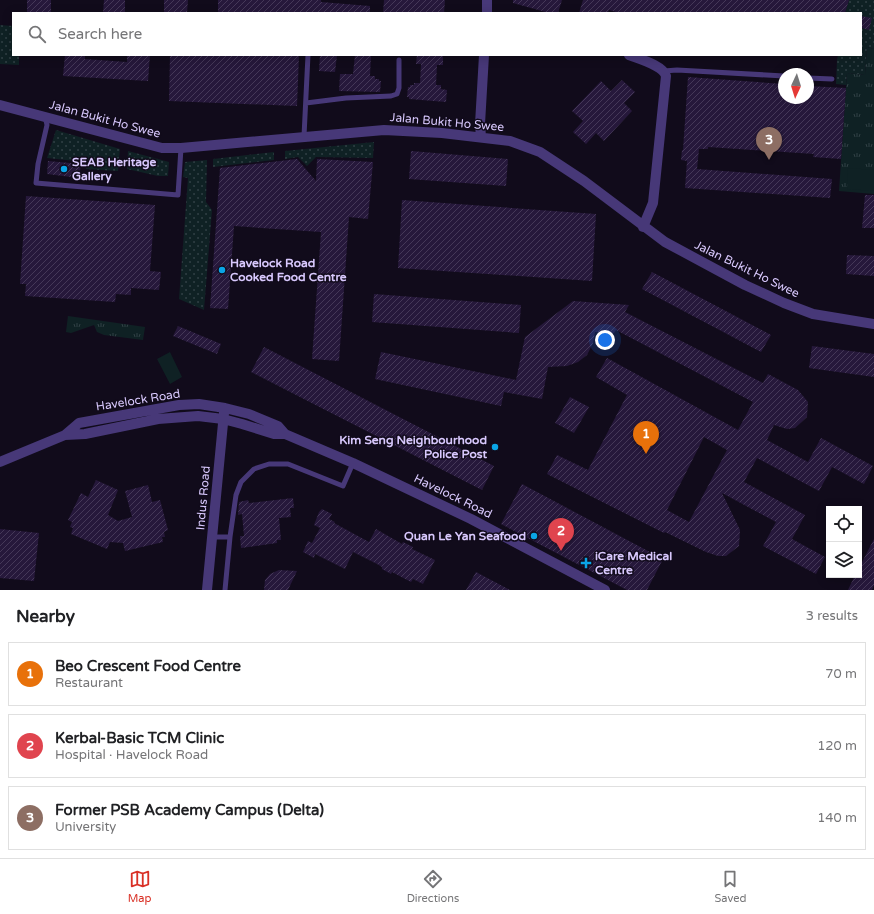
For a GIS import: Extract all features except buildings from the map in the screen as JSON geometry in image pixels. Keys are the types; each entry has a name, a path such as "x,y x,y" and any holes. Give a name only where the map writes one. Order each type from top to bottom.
{"street":[{"path":"487,0 488,12"},
{"path":"481,137 480,124 484,56"},
{"path":"632,56 653,64 664,71 666,76 653,202 643,227"},
{"name":"Jalan Bukit Ho Swee","path":"0,104 162,148 181,148 384,130 481,137 510,141 540,152 584,181 643,227 665,242 746,285 784,303 821,316 874,324"},
{"name":"Havelock Road","path":"0,462 65,435 79,423 179,405 199,404 249,414 278,426 285,434"},
{"name":"Indus Road","path":"207,590 225,408"},
{"name":"Havelock Road","path":"65,435 85,434 158,419 198,416 223,419 274,434 285,434 353,463 486,526 605,590"}],"lane":[{"path":"304,136 308,56"},
{"path":"306,103 346,98 391,96 397,94 399,60"},
{"path":"664,71 677,70 778,76"},
{"path":"814,78 832,79"},
{"path":"45,116 47,125 38,164 36,183 178,195 181,148"},
{"path":"225,590 236,495 241,482 254,469 269,464 288,464 343,486 353,463"},
{"path":"212,537 230,537"}],"green space":[{"path":"849,0 874,0 874,49 867,47 865,75 847,73 846,85 836,84 838,56 862,56 862,12 845,12"},
{"path":"0,25 12,26 12,56 19,56 19,65 0,64"},
{"path":"867,47 874,49 874,194 839,191 847,73 865,75"},
{"path":"56,130 120,149 118,171 86,169 85,162 47,158"},
{"path":"374,142 373,158 316,157 307,166 298,157 285,159 285,151"},
{"path":"128,151 169,162 168,176 158,176 127,169"},
{"path":"274,152 274,160 213,167 213,159"},
{"path":"207,160 206,202 212,210 204,310 179,299 188,178 183,177 185,162"},
{"path":"848,168 874,170 874,191 847,189"},
{"path":"68,316 145,327 143,340 104,335 97,332 94,325 71,333 66,332"},
{"path":"170,352 182,377 170,384 157,359"}],"place":[{"name":"Former PSB Academy Campus (Delta)","path":"769,160"},
{"name":"SEAB Heritage Gallery","path":"64,169"},
{"name":"Havelock Road Cooked Food Centre","path":"222,270"},
{"name":"Kim Seng Neighbourhood Police Post","path":"495,447"},
{"name":"Beo Crescent Food Centre","path":"646,454"},
{"name":"Quan Le Yan Seafood","path":"534,536"},
{"name":"Kerbal-Basic TCM Clinic","path":"561,551"},
{"name":"iCare Medical Centre","path":"586,563"}]}
